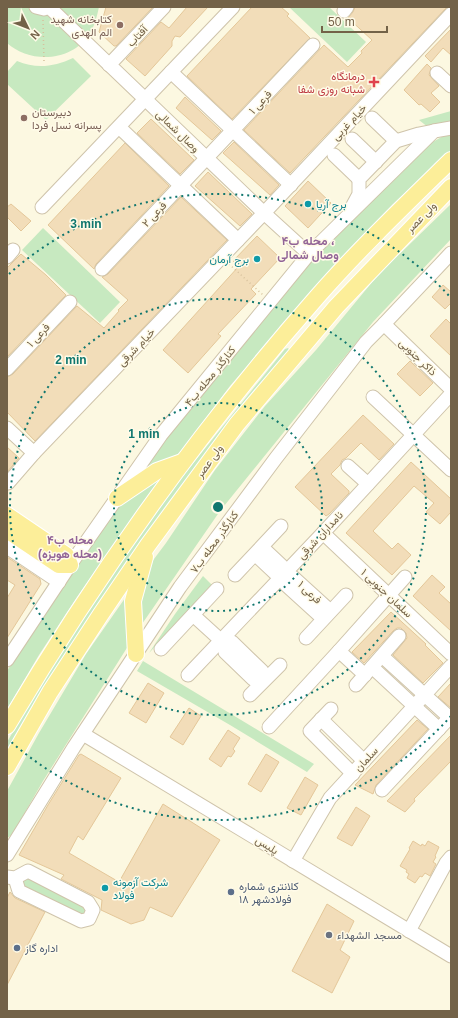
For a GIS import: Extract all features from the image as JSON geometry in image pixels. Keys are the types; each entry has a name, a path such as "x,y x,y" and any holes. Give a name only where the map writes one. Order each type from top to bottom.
{"main road":[{"name":"ولی عصر","path":"7,726 34,680 90,593 182,462 285,334 318,296 376,233 451,160"},
{"name":"ولی عصر","path":"7,767 50,692 148,545 236,424 336,307 451,187"},
{"path":"285,334 302,348"},
{"path":"117,498 157,471 182,462"},
{"path":"7,515 66,555 70,565 59,565 7,530"},
{"path":"136,654 133,601 148,545"}],"street":[{"path":"36,7 38,9 48,7"},
{"name":"وصال شمالی","path":"48,7 309,254"},
{"name":"آفتاب","path":"109,65 164,7"},
{"path":"42,207 233,7"},
{"name":"خیام غربی","path":"264,213 451,14"},
{"name":"فرعی ۱","path":"207,159 314,45"},
{"path":"171,72 290,184"},
{"path":"437,73 451,86"},
{"path":"372,118 396,141"},
{"path":"119,127 238,240"},
{"path":"345,218 359,194 359,179 396,141 419,134 451,128"},
{"name":"کنارگذر محله ب۴","path":"7,660 70,565 161,436 309,254 434,132"},
{"path":"352,139 376,162"},
{"path":"334,155 359,179"},
{"name":"فرعی ۲","path":"102,269 207,159"},
{"name":"خیام شرقی","path":"8,483 34,453 264,213"},
{"name":"کنارگذر محله ب۷","path":"7,855 83,734 180,587 276,458 366,342 451,253"},
{"name":"فرعی ۱","path":"7,369 70,302"},
{"name":"ذاکر جنوبی","path":"384,324 451,389"},
{"name":"نامداران شرقی","path":"188,675 223,643 283,575 451,394"},
{"path":"374,397 451,470"},
{"path":"7,428 34,453"},
{"path":"348,466 368,484"},
{"path":"235,575 259,552 281,526"},
{"name":"سلمان جنوبی ۱","path":"323,533 451,654"},
{"path":"7,547 59,582"},
{"path":"259,552 265,550 282,566 283,575"},
{"name":"فرعی ۱","path":"283,575 286,584 297,595 319,615 325,614"},
{"path":"270,727 405,577"},
{"path":"161,649 217,589"},
{"path":"306,638 325,614 346,595"},
{"path":"193,615 223,643 225,652 253,679 262,679"},
{"path":"356,685 399,636"},
{"path":"339,651 415,706 439,729"},
{"path":"382,656 450,717 382,790"},
{"path":"250,695 262,679 280,665"},
{"name":"سلمان","path":"293,861 330,798 451,666"},
{"path":"330,708 310,732 353,774"},
{"path":"321,719 364,761"},
{"name":"پلیس","path":"83,734 451,956"},
{"path":"409,931 446,863 451,858"},
{"path":"28,871 88,902 92,910 89,918 81,921 19,891 11,878 28,871"}],"path":[{"path":"43,20 44,62"},
{"path":"222,257 270,302"}],"green space":[{"path":"7,7 99,7 93,27 82,43 73,50 62,54 51,57 39,57 16,50 7,43"},
{"path":"289,7 329,7 366,42 347,62"},
{"path":"73,58 91,76 46,120 7,84 7,72 17,61 24,64 45,66"},
{"path":"451,111 451,121 429,128 419,120"},
{"path":"451,134 451,150 393,204 336,263 230,386 154,487 77,597 39,655 7,709 7,671 37,622 154,452 236,350 332,239 431,143 445,135"},
{"path":"451,204 451,239 373,322 220,511 142,624 43,781 12,835 7,838 7,791 39,733 86,654 130,591 166,543 215,470 265,406 316,350 378,275"},
{"path":"43,228 120,302 100,323 22,250"},
{"path":"288,348 291,352 7,756 7,742 47,674 133,545 182,477 285,349"},
{"path":"203,576 213,586 149,653 175,614"},
{"path":"143,661 314,764 307,772 137,671"},
{"path":"27,874 88,906 84,917 20,885"}],"building":[{"name":"کتابخانه شهید الم الهدی","path":"106,7 153,7 116,46 114,46 99,32"},
{"path":"187,7 208,7 180,37 175,36 172,41 172,46 145,76 126,59 161,22 169,28"},
{"path":"252,7 281,7 289,14 287,16 310,38 232,119 187,76"},
{"path":"355,7 447,7 290,173 244,130 324,45 348,67 362,53 361,51 372,40 348,18"},
{"path":"451,29 451,55 443,48 431,62 425,56"},
{"path":"427,64 431,68 429,75 439,86 431,93 440,102 430,112 421,104 419,105 404,90"},
{"path":"185,97 221,131 212,140 176,108"},
{"path":"151,119 194,160 180,174 137,133"},
{"path":"234,142 279,185 270,195 223,153"},
{"path":"125,143 169,186 96,264 94,269 48,225"},
{"path":"208,172 252,214 240,226 195,186"},
{"name":"برج آریا","path":"308,181 331,203 308,228 285,206"},
{"path":"181,197 227,240 35,441 7,412 7,377 13,374 77,306 104,328 128,300 102,277 108,274"},
{"path":"11,204 31,221 21,231 7,217 7,207"},
{"path":"257,236 280,258 251,289 256,294 218,334 221,336 188,373 163,350 239,266 233,261"},
{"path":"21,254 46,275 66,295 7,357 7,268"},
{"path":"443,285 451,292 451,303 445,309 432,297"},
{"path":"446,319 451,324 451,356 430,336"},
{"path":"410,361 433,383 420,396 397,374"},
{"path":"363,415 394,444 379,460 361,443 342,460 340,465 331,474 349,491 349,493 326,516 295,487"},
{"path":"7,447 19,458 7,472"},
{"path":"411,462 451,499 451,512 440,524 426,512 434,503 414,486 373,531 392,549 398,543 411,555 392,575 346,533"},
{"path":"7,557 40,579 41,584 7,638 7,598 15,585 7,580"},
{"path":"432,575 445,587 439,593 451,604 451,631 413,596"},
{"path":"391,612 426,644 425,645 443,663 423,683 393,655 407,638 406,633 401,628 397,628 393,631 364,663 352,652"},
{"path":"148,683 164,693 146,723 129,713"},
{"path":"451,683 451,708 438,697"},
{"path":"189,708 201,716 183,745 170,737"},
{"path":"417,720 428,729 376,785 373,794 355,785"},
{"path":"228,730 240,738 233,749 235,751 231,757 228,756 221,767 209,759"},
{"path":"451,735 451,761 414,799 415,801 405,812 387,801"},
{"path":"81,754 121,778 83,840 78,836 69,853 119,882 163,804 220,840 172,917 150,907 144,920 131,924 101,910 102,900 61,879 64,875 19,855 48,805"},
{"path":"266,754 279,762 261,792 248,784"},
{"path":"305,777 318,785 301,815 287,808"},
{"path":"356,807 370,816 352,846 337,838"},
{"path":"413,841 421,846 422,844 425,846 428,841 439,847 433,862 436,864 430,876 425,873 422,877 420,876 415,883 407,878 409,874 406,872 407,870 400,866"},
{"name":"اداره گاز","path":"10,892 15,898 45,912 7,985 7,898"},
{"name":"مسجد الشهداء","path":"327,904 354,921 340,950 350,957 332,993 292,971"}],"place":[{"name":"کتابخانه شهید الم الهدی","path":"120,25"},
{"name":"درمانگاه شبانه روزی شفا","path":"374,82"},
{"name":"دبیرستان پسرانه نسل فردا","path":"24,118"},
{"name":"برج آریا","path":"308,204"},
{"name":"برج آرمان","path":"257,259"},
{"name":"شرکت آزمونه فولاد","path":"105,888"},
{"name":"کلانتری شماره ۱۸ فولادشهر","path":"231,892"},
{"name":"مسجد الشهداء","path":"329,935"},
{"name":"اداره گاز","path":"17,948"}],"district":[{"name":"محله ب۴ ، وصال شمالی","path":"308,248"},
{"name":"محله ب۴ (محله هویزه)","path":"70,547"}]}
